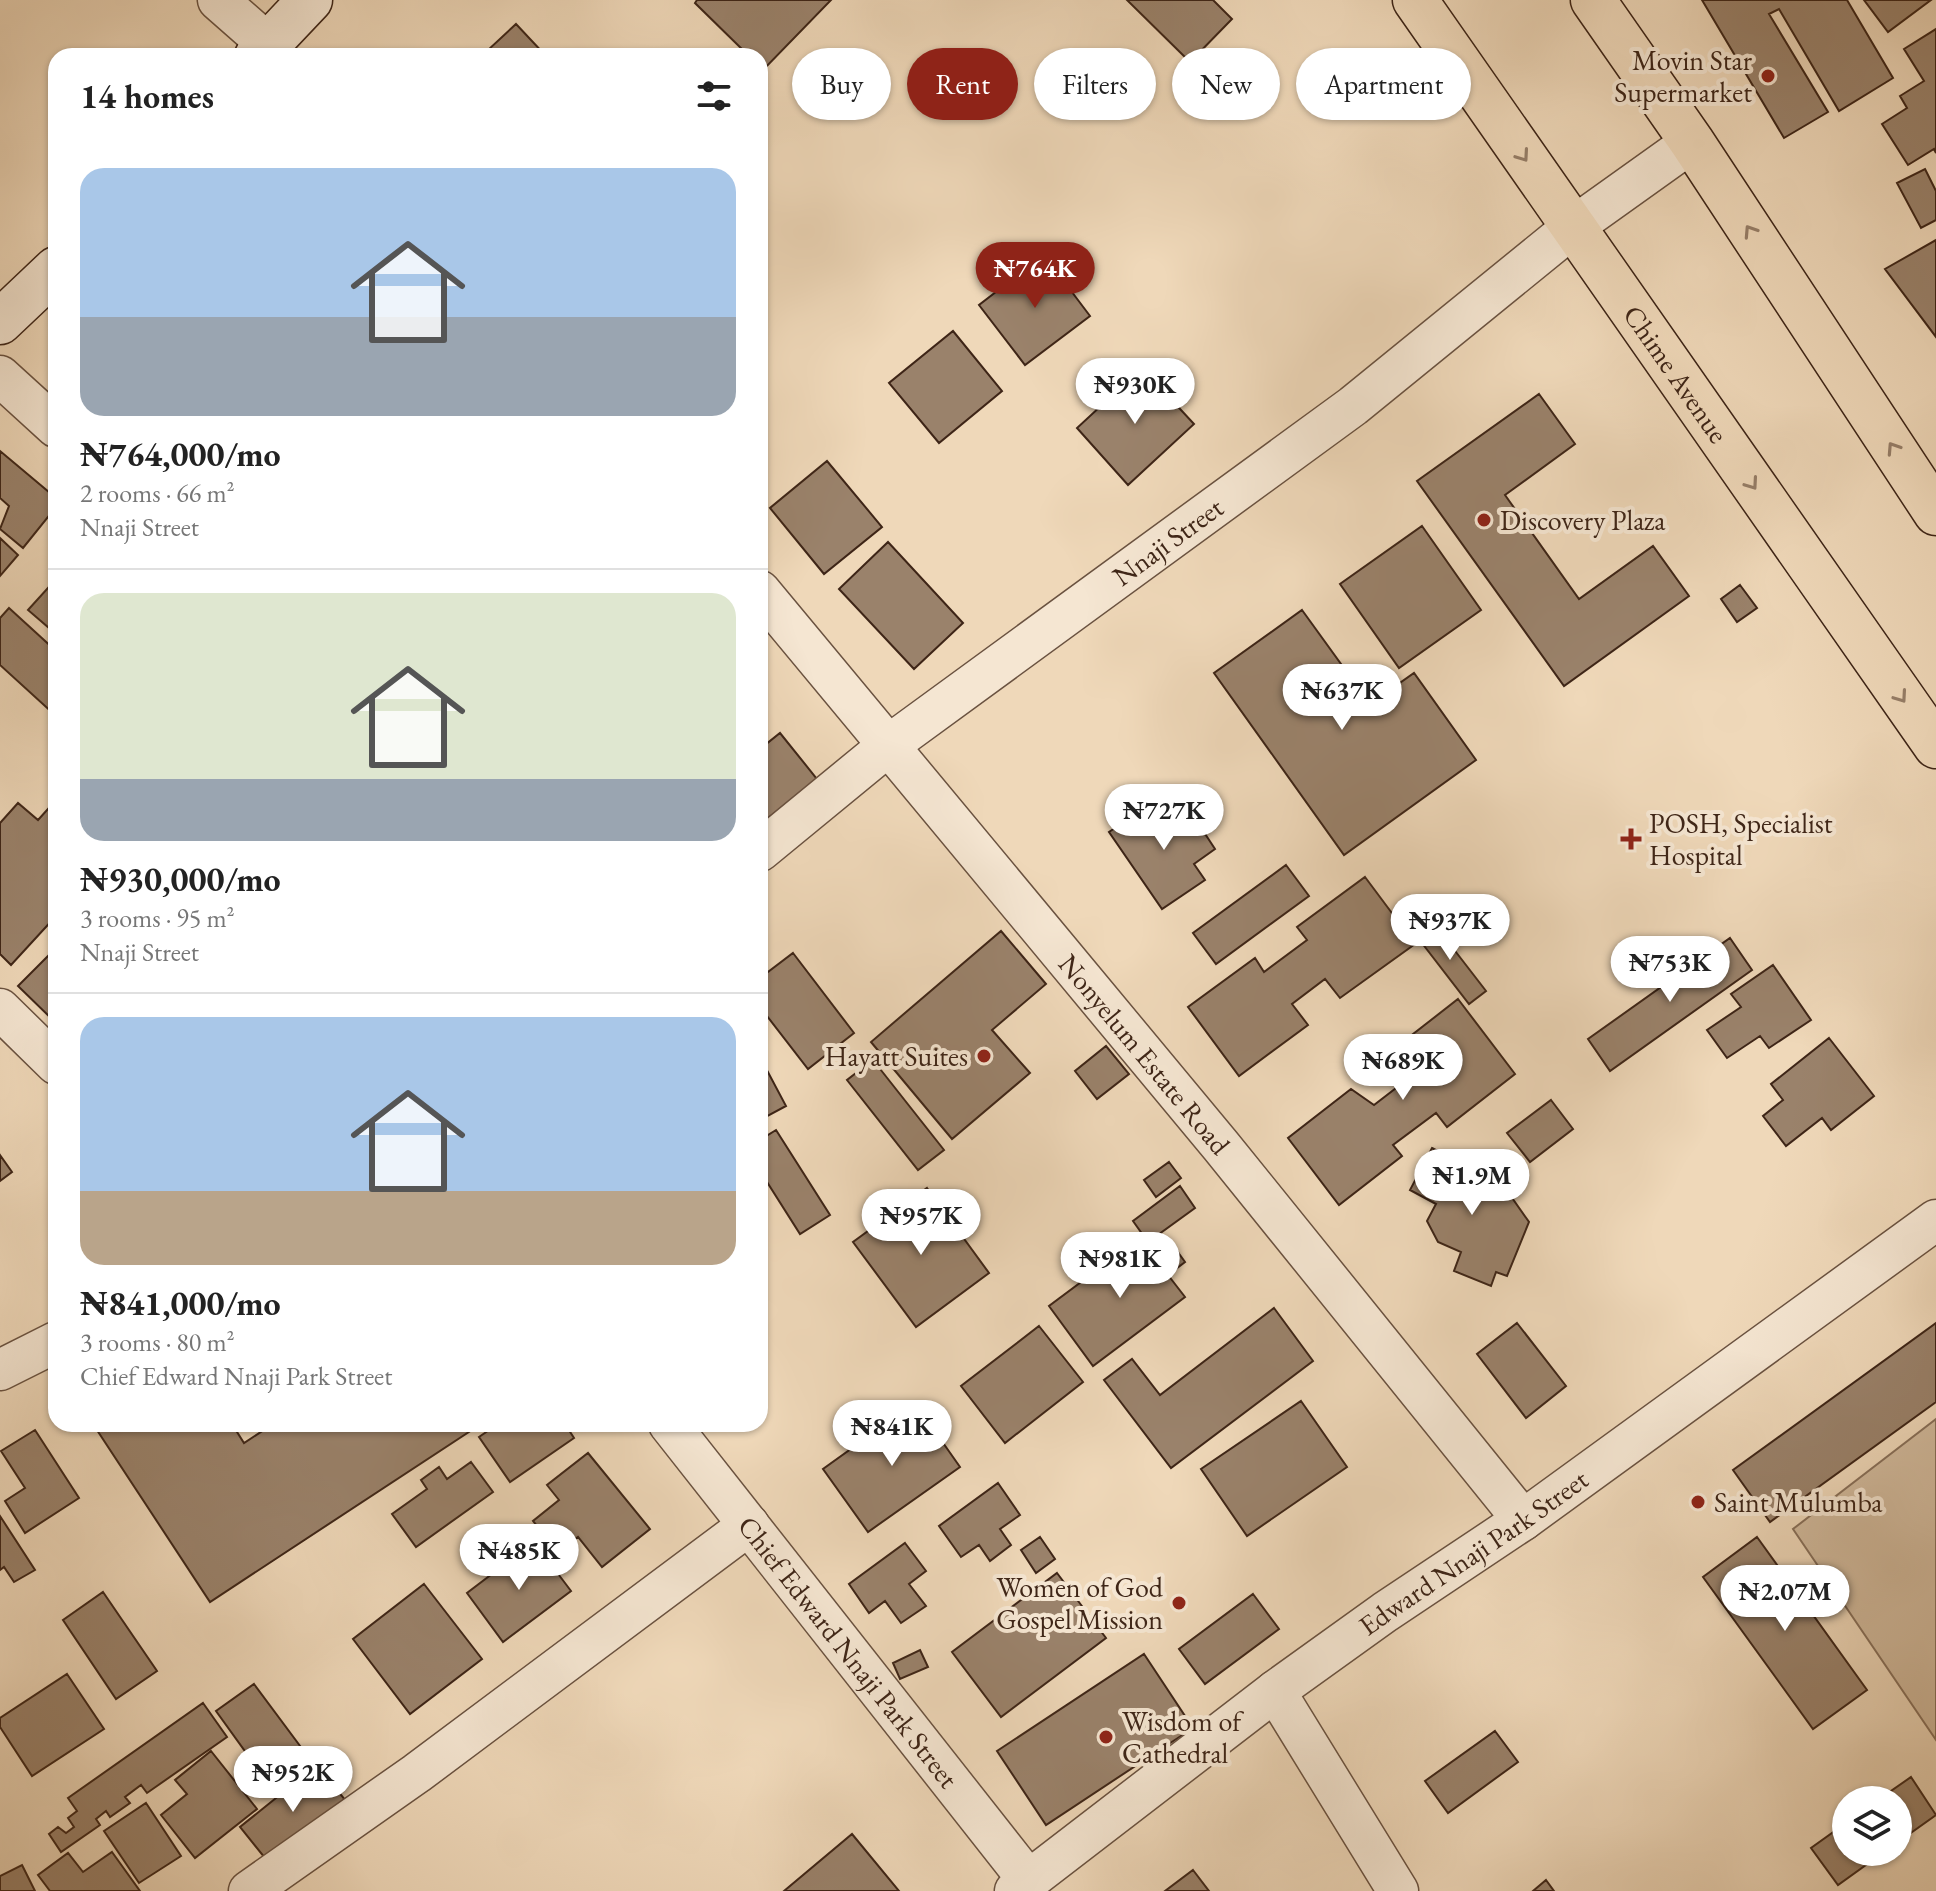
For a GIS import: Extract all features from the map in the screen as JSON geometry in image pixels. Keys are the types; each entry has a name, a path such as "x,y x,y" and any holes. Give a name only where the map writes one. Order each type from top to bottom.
{"main road":[{"name":"Chime Avenue","path":"1415,0 1936,746"},
{"path":"1593,0 1692,142 1936,513"}],"street":[{"path":"218,0 261,48"},
{"path":"265,48 310,0"},
{"name":"Nnaji Street","path":"768,844 889,745 1353,406 1573,227 1692,142"},
{"path":"0,322 48,277"},
{"path":"0,376 48,420"},
{"name":"Nonyelum Estate Road","path":"768,601 1221,1146 1523,1520"},
{"path":"0,1009 48,1056"},
{"name":"Edward Nnaji Park Street","path":"1022,1886 1275,1691 1385,1612 1523,1520 1936,1220"},
{"path":"0,1370 48,1346"},
{"name":"Chief Edward Nnaji Park Street","path":"675,1432 1022,1886"},
{"path":"249,1891 417,1773 749,1525"},
{"path":"1275,1691 1398,1891"}],"shaded area":[{"path":"1936,1419 1936,1740 1793,1529"}],"building":[{"path":"697,0 831,0 768,65 768,48 741,48 695,3"},
{"path":"1127,0 1213,0 1232,19 1204,48 1176,48"},
{"path":"1702,0 1847,0 1893,78 1839,111 1779,9 1769,14 1828,112 1784,138"},
{"path":"1864,0 1931,0 1888,32"},
{"path":"516,24 538,48 490,48"},
{"path":"1936,29 1936,153 1934,149 1908,165 1882,124 1907,108 1900,96 1924,81 1904,49"},
{"path":"1925,169 1936,191 1936,220 1921,228 1897,183"},
{"path":"1936,240 1936,337 1885,269"},
{"path":"1044,255 1090,316 1025,365 979,305"},
{"path":"953,331 1002,391 939,443 889,383"},
{"path":"1142,368 1194,424 1128,485 1077,428"},
{"name":"Discovery Plaza","path":"1539,394 1575,444 1505,495 1579,599 1653,546 1689,596 1564,686 1417,481"},
{"path":"0,451 48,491 48,517 23,548 0,529 9,506 0,498"},
{"path":"827,461 882,527 824,574 770,508"},
{"path":"1422,526 1481,610 1399,668 1340,584"},
{"path":"0,538 18,555 0,576"},
{"path":"888,542 963,623 914,669 839,589"},
{"path":"1740,585 1757,608 1737,622 1721,599"},
{"path":"48,588 48,627 28,610"},
{"path":"9,608 48,644 48,709 0,665 0,618"},
{"path":"1302,610 1370,704 1414,673 1476,760 1344,855 1214,673"},
{"path":"780,733 817,779 768,819 768,743"},
{"path":"18,803 38,820 48,809 48,925 11,965 0,954 0,823"},
{"path":"1152,803 1168,826 1190,811 1215,849 1194,864 1205,880 1162,909 1109,832"},
{"path":"1286,865 1309,896 1216,964 1193,933"},
{"path":"1365,877 1415,944 1340,998 1325,979 1292,1004 1308,1025 1239,1076 1188,1007 1255,958 1264,972 1307,940 1297,927"},
{"path":"1432,921 1486,991 1469,1004 1415,934"},
{"path":"1001,931 1046,984 992,1030 1030,1073 952,1139 871,1042"},
{"path":"1730,938 1752,970 1610,1071 1588,1039"},
{"path":"793,953 854,1033 808,1069 768,1017 768,972"},
{"path":"48,956 48,1015 18,986"},
{"path":"1773,965 1811,1020 1769,1048 1760,1036 1727,1058 1707,1030 1741,1007 1731,994"},
{"path":"1458,999 1515,1074 1447,1127 1436,1113 1393,1145 1402,1156 1339,1205 1288,1138 1351,1089 1374,1105 1409,1078 1390,1052"},
{"path":"1829,1038 1874,1096 1831,1130 1822,1118 1786,1146 1763,1116 1783,1100 1771,1084"},
{"path":"1106,1046 1129,1074 1097,1099 1075,1071"},
{"path":"873,1060 944,1150 918,1170 847,1080"},
{"path":"768,1072 786,1106 768,1116"},
{"path":"1551,1100 1573,1129 1530,1162 1507,1133"},
{"path":"776,1130 830,1215 800,1234 768,1184 768,1135"},
{"path":"1432,1148 1503,1185 1529,1222 1507,1276 1496,1272 1491,1286 1454,1271 1461,1252 1438,1242 1427,1221 1436,1204 1410,1190"},
{"path":"0,1155 12,1172 0,1181"},
{"path":"1169,1162 1181,1178 1156,1197 1144,1180"},
{"path":"1180,1186 1195,1208 1148,1242 1133,1221"},
{"path":"927,1188 989,1273 916,1327 853,1242"},
{"path":"1140,1238 1155,1257 1172,1244 1185,1262 1168,1275 1185,1297 1093,1366 1049,1306"},
{"path":"1274,1308 1313,1361 1171,1468 1104,1380 1132,1359 1160,1395"},
{"path":"1517,1323 1566,1386 1526,1418 1477,1354"},
{"path":"1936,1323 1936,1402 1770,1522 1733,1470"},
{"path":"1039,1326 1083,1382 1005,1443 961,1386"},
{"path":"1301,1401 1347,1467 1247,1536 1201,1469"},
{"path":"915,1403 960,1467 868,1532 823,1469"},
{"path":"35,1430 79,1498 25,1533 5,1501 25,1488 1,1451"},
{"path":"98,1432 237,1432 244,1443 261,1432 469,1432 210,1602"},
{"path":"486,1432 570,1432 574,1438 510,1482 479,1437"},
{"path":"588,1453 650,1529 602,1567 578,1537 558,1552 533,1521 559,1500 547,1485"},
{"path":"471,1462 493,1492 416,1547 392,1514 427,1489 421,1480 439,1467 447,1479"},
{"path":"998,1483 1020,1515 1000,1529 1011,1545 990,1561 979,1545 961,1557 939,1526"},
{"path":"0,1516 35,1570 14,1582 4,1567 0,1570"},
{"path":"1040,1537 1055,1559 1036,1573 1021,1550"},
{"path":"1757,1537 1867,1690 1813,1729 1703,1577"},
{"path":"534,1542 571,1591 503,1642 467,1593"},
{"path":"905,1543 926,1571 909,1584 926,1606 901,1623 885,1601 869,1613 849,1584"},
{"path":"1057,1573 1106,1638 1001,1717 952,1652"},
{"path":"424,1584 482,1659 410,1714 353,1639"},
{"path":"103,1592 157,1671 116,1699 63,1620"},
{"path":"1253,1594 1279,1629 1205,1684 1179,1649"},
{"path":"920,1650 928,1667 900,1679 893,1663"},
{"path":"1144,1654 1193,1728 1046,1825 997,1751"},
{"path":"67,1674 104,1729 32,1776 0,1727 0,1718"},
{"path":"254,1684 309,1758 270,1786 216,1711"},
{"path":"203,1703 227,1737 147,1793 141,1785 125,1797 130,1803 110,1817 106,1811 96,1819 100,1825 61,1852 49,1834 58,1827 66,1833 74,1827 68,1818 77,1811 68,1798"},
{"path":"1495,1731 1518,1762 1448,1813 1425,1781"},
{"path":"211,1751 257,1809 195,1858 161,1815 187,1794 175,1780"},
{"path":"317,1765 346,1801 269,1863 240,1827"},
{"path":"1911,1777 1936,1815 1912,1832 1912,1786 1898,1786"},
{"path":"146,1803 181,1856 139,1883 104,1831"},
{"path":"1832,1833 1832,1866 1864,1866 1838,1885 1811,1848"},
{"path":"852,1834 899,1891 784,1891"},
{"path":"112,1852 140,1891 50,1891 38,1875 68,1853 83,1872"},
{"path":"22,1865 35,1891 0,1891 0,1876"},
{"path":"1193,1870 1209,1891 1165,1891"},
{"path":"1546,1880 1554,1891 1533,1891"}],"place":[{"name":"Movin Star Supermarket","path":"1768,76"},
{"name":"Discovery Plaza","path":"1484,520"},
{"name":"POSH, Specialist Hospital","path":"1631,839"},
{"name":"Hayatt Suites","path":"984,1056"},
{"name":"Saint Mulumba","path":"1698,1502"},
{"name":"Women of God Gospel Mission","path":"1179,1603"},
{"name":"Wisdom of Cathedral","path":"1106,1737"}]}
